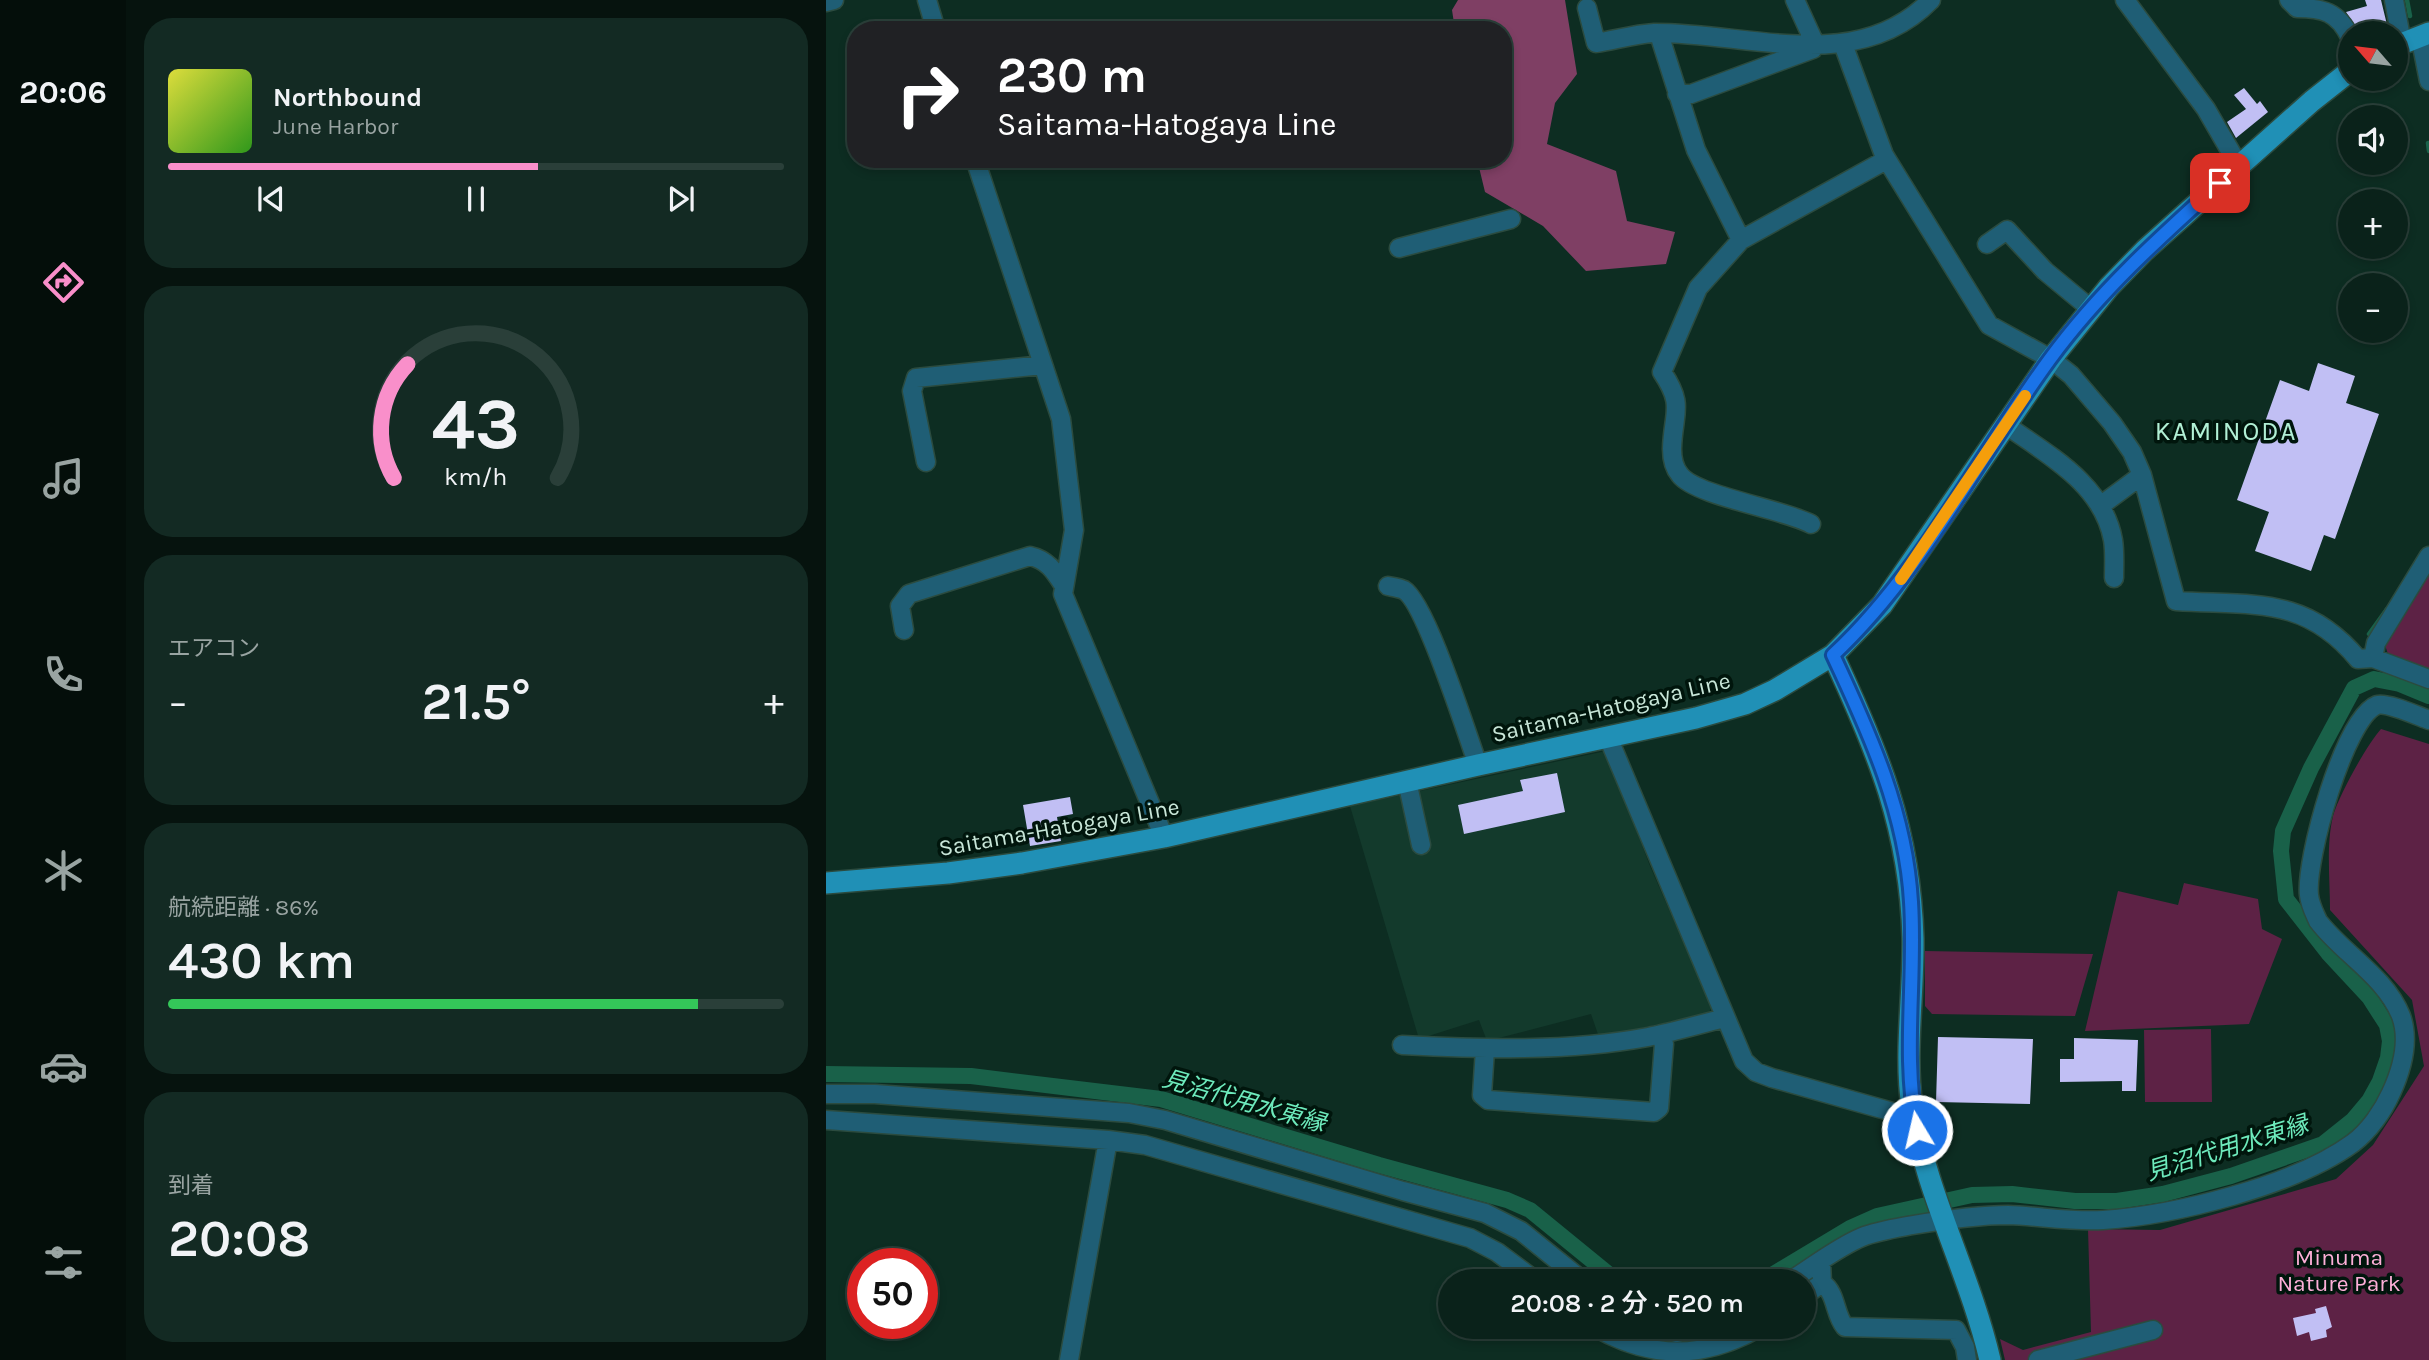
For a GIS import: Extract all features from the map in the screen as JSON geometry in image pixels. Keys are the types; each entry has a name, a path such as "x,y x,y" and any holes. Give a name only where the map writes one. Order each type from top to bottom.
{"main road":[{"name":"Saitama-Hatogaya Line","path":"826,883 1009,865 1164,837 1696,718 1745,704 1795,680 1833,655 1882,605 2050,359 2091,309 2145,250 2338,80"},
{"path":"1833,655 1887,779 1905,853 1913,941 1910,1063 1914,1118 1944,1219 1977,1308 1990,1360"}],"street":[{"path":"826,2 834,0"},
{"path":"927,0 933,21"},
{"path":"1795,0 1820,46"},
{"path":"1587,8 1596,43 1659,34 1820,46 1843,44 1901,24 1915,16 1931,0"},
{"path":"2125,0 2206,109 2239,166"},
{"path":"2289,0 2297,8 2316,8 2334,14 2339,21"},
{"path":"2394,0 2429,81"},
{"path":"1659,34 1707,178 1741,240"},
{"path":"1843,44 1886,159 1989,325 2050,359 2071,375 2112,423 2132,452 2142,475 2176,601 2281,608 2308,616 2341,639 2358,659 2372,658 2429,679"},
{"path":"1677,94 1691,94 1820,46"},
{"path":"1811,524 1698,487 1680,475 1674,463 1672,445 1677,406 1675,391 1662,372 1698,288 1741,240 1886,159"},
{"path":"978,168 1061,419 1074,530 1063,594 1164,837"},
{"path":"1399,248 1511,219"},
{"path":"1987,244 2007,230 2045,271 2091,309"},
{"path":"926,462 912,391 916,379 1043,365"},
{"path":"2006,425 2070,470 2100,506 2113,540 2114,578"},
{"path":"2100,506 2142,475"},
{"path":"904,630 901,606 909,594 1030,556 1041,558 1052,567 1064,586"},
{"path":"2372,658 2376,643 2429,556"},
{"path":"1388,586 1404,590 1418,609 1440,654 1478,765"},
{"path":"1809,1269 1835,1250 1865,1236 1944,1219 2005,1215 2099,1220 2133,1217 2236,1196 2329,1158 2365,1132 2396,1083 2404,1053 2403,1027 2394,1002 2318,920 2312,907 2309,886 2330,785 2360,724 2373,708 2384,704 2429,720"},
{"path":"1608,737 1744,1061 1756,1072 1914,1118"},
{"path":"1407,781 1421,845"},
{"path":"1402,1045 1485,1049 1607,1044 1659,1035 1725,1018"},
{"path":"1485,1049 1482,1094 1488,1100 1654,1112 1658,1108 1664,1044 1659,1035"},
{"path":"826,1094 876,1094 1129,1112 1177,1123 1485,1213 1521,1231 1568,1269"},
{"path":"826,1120 1108,1140 1159,1149 1445,1229 1497,1252 1520,1269"},
{"path":"1069,1360 1108,1140"},
{"path":"1822,1261 1822,1283"},
{"path":"1816,1287 1822,1283"},
{"path":"1822,1283 1830,1288 1839,1319 1845,1327 1955,1330 1965,1347 1968,1360"},
{"path":"2038,1360 2152,1331"},
{"path":"1614,1339 1624,1345 1672,1358 1698,1356 1730,1346 1741,1339"}],"shaded area":[{"path":"1458,0 1565,0 1577,74 1555,103 1547,144 1616,171 1627,221 1675,232 1666,264 1586,271 1543,226 1485,192 1479,168 1512,168 1512,21 1454,21 1452,10"},
{"path":"1606,751 1650,866 1712,1008 1707,1014 1599,1037 1591,1014 1487,1041 1479,1020 1419,1039 1350,806"}],"green space":[{"path":"2429,570 2429,669 2388,654 2384,642"},
{"name":"Minuma Nature Park","path":"2381,729 2429,744 2429,1360 2005,1360 2000,1339 2023,1350 2091,1332 2088,1229 2160,1230 2336,1179 2373,1145 2424,1066 2412,1000 2330,910 2329,851 2333,816 2354,771"},
{"path":"2184,883 2258,899 2262,929 2282,939 2249,1024 2085,1031 2118,891 2178,905"},
{"path":"1925,951 2093,954 2075,1016 1932,1014 1925,1006"},
{"path":"2211,1029 2212,1102 2145,1102 2144,1030"}],"building":[{"path":"2365,0 2381,0 2386,21 2352,21 2346,12 2367,6"},
{"path":"2244,88 2257,104 2260,101 2268,112 2236,138 2227,122 2246,109 2234,95"},
{"path":"2318,363 2355,376 2346,403 2379,414 2335,539 2324,535 2311,571 2255,551 2269,512 2237,500 2280,380 2309,391"},
{"path":"1557,773 1565,812 1464,834 1458,805 1523,791 1520,780"},
{"path":"1070,797 1073,814 1057,817 1061,841 1030,846 1023,805"},
{"path":"1938,1037 2033,1039 2030,1104 1936,1102"},
{"path":"2074,1038 2138,1040 2136,1091 2122,1091 2122,1081 2060,1082 2060,1059 2074,1059"},
{"path":"2326,1306 2332,1327 2326,1330 2327,1337 2311,1341 2309,1332 2297,1336 2293,1318 2316,1313 2315,1309"}],"waterway":[{"path":"2407,0 2410,16"},
{"path":"2428,143 2429,151"},
{"path":"2369,634 2387,609"},
{"name":"見沼代用水東縁","path":"1782,1269 1850,1228 1877,1216 1972,1195 2012,1194 2075,1201 2117,1201 2163,1194 2231,1176 2323,1144 2353,1120 2369,1101 2380,1081 2388,1058 2390,1041 2387,1025 2369,997 2329,954 2286,899 2281,851 2283,831 2311,768 2354,688 2374,679 2400,684 2429,696"},
{"name":"見沼代用水東縁","path":"826,1074 971,1076 1161,1099 1379,1165 1507,1200 1530,1210 1602,1269"}],"slow traffic":[{"path":"1901,579 2025,396"}],"district":[{"name":"KAMINODA","path":"2226,431"}],"route":[{"path":"1917,1130 1912,1104 1910,1063 1913,941 1905,853 1887,779 1875,746 1833,655 1882,605 2050,359 2109,287 2145,250 2220,183"}]}
